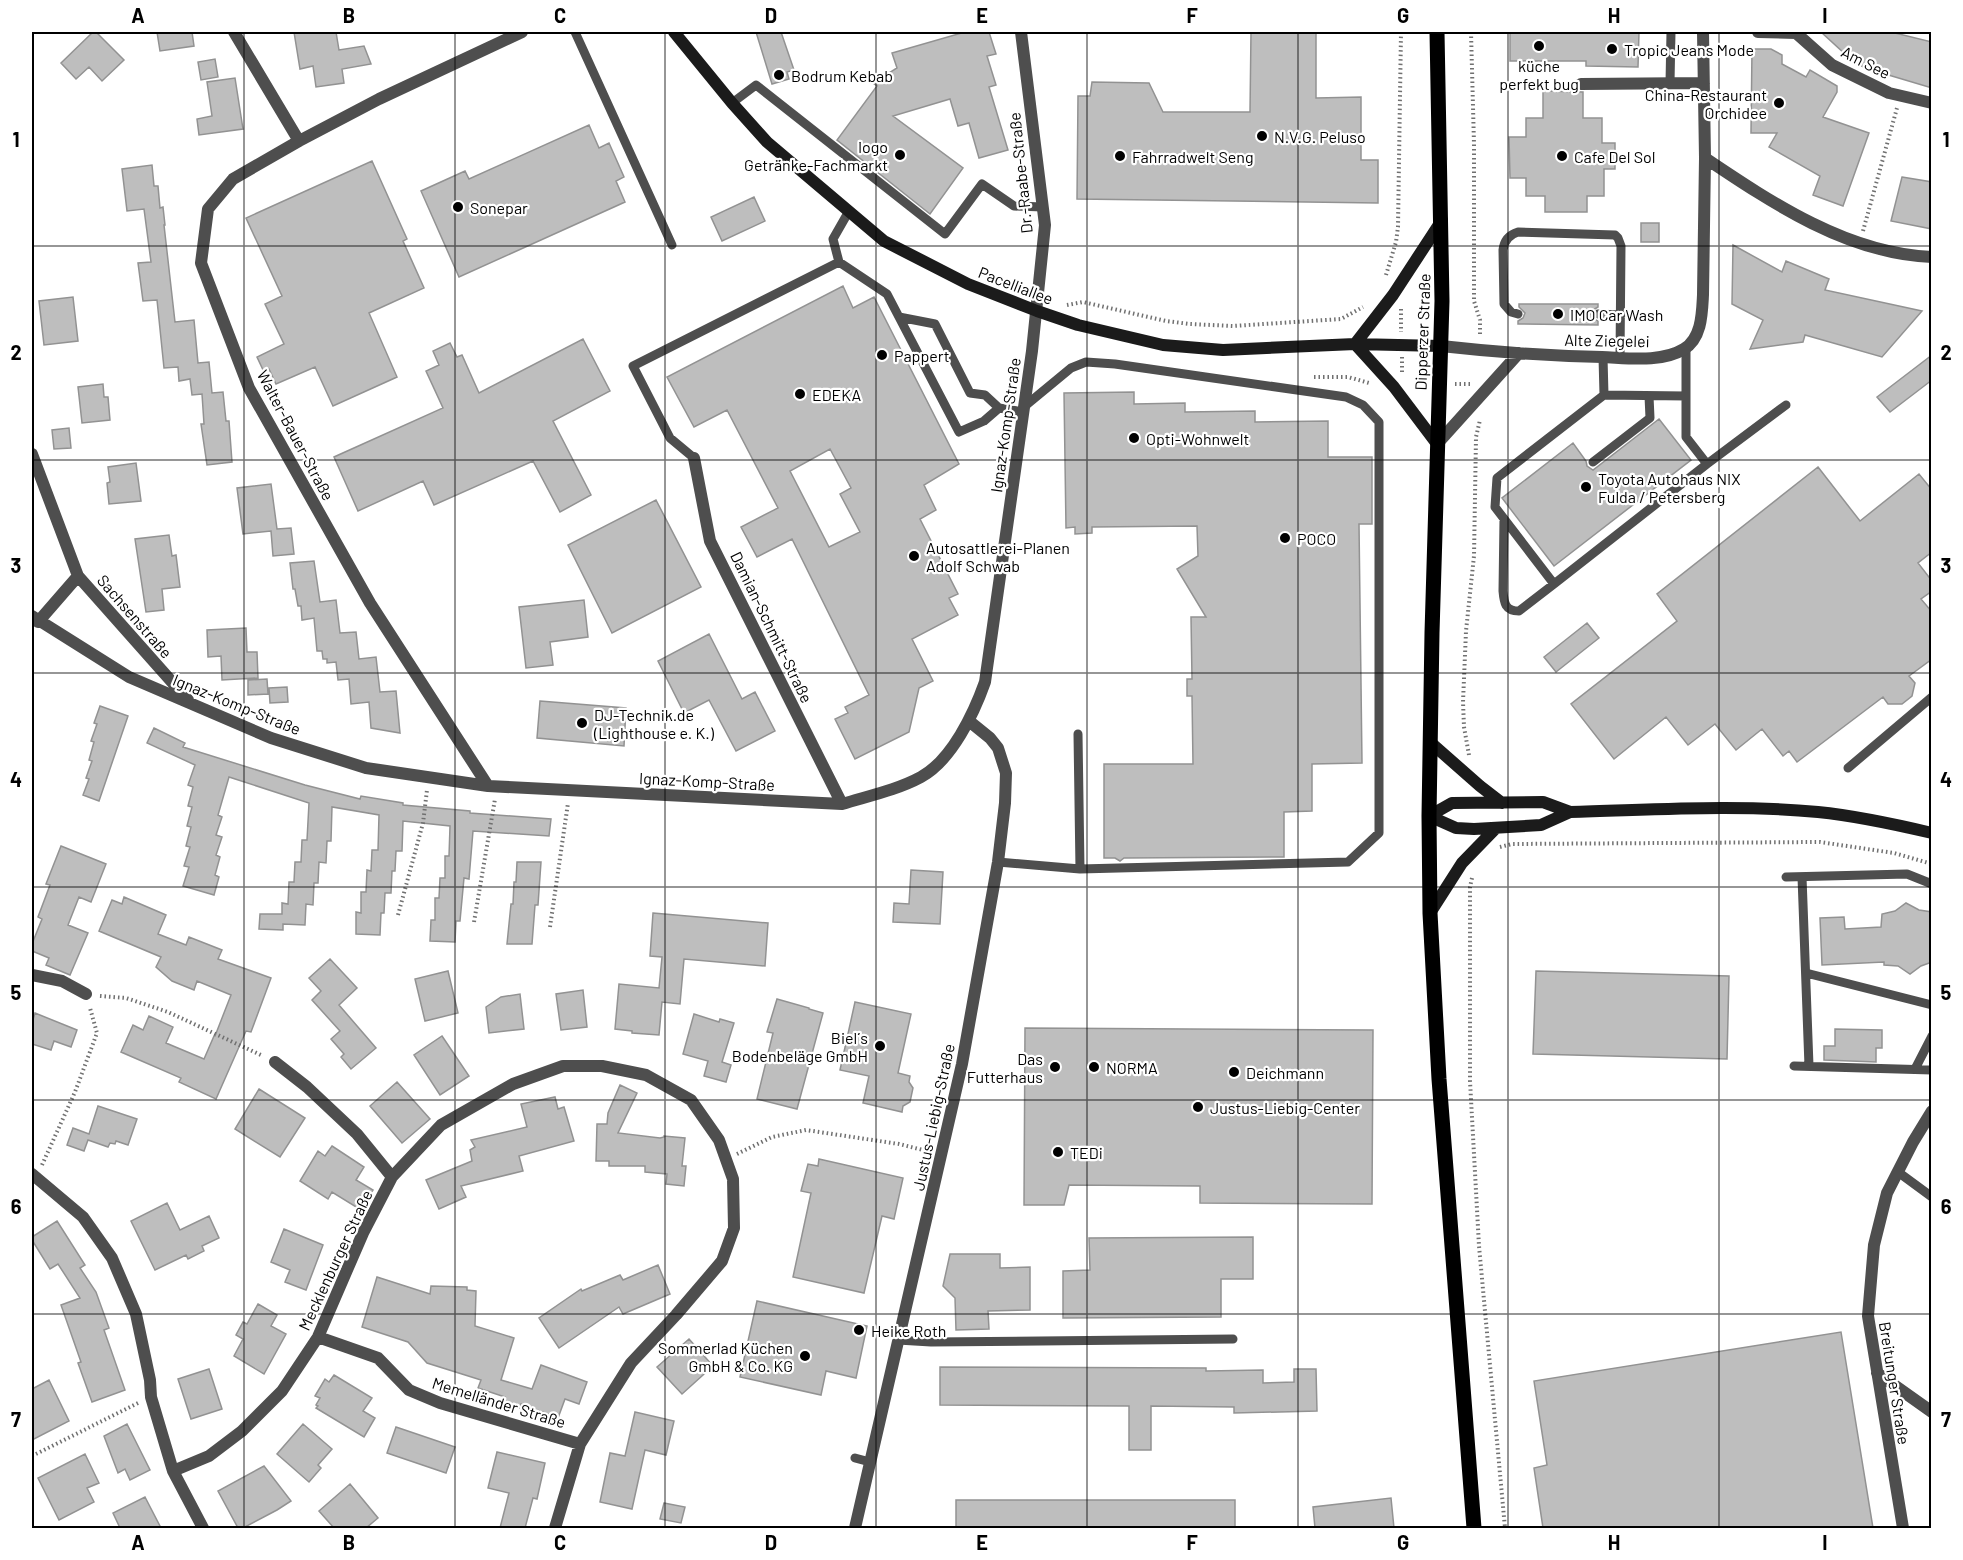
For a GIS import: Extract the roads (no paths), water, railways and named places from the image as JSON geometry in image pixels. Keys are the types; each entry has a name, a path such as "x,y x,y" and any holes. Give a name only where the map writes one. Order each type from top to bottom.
{"main road":[{"name":"Pacelliallee","path":"674,32 767,142 884,241 968,284 1078,325 1163,345 1223,350 1355,344 1441,346"},
{"name":"Dipperzer Straße","path":"1437,32 1442,220 1441,346 1432,633 1430,913 1440,1090 1474,1528"},
{"path":"1437,444 1394,387 1355,344 1393,295 1442,220"},
{"path":"1430,742 1502,802"},
{"path":"1429,816 1452,803 1543,802 1570,812 1765,809 1819,812 1869,819 1929,834"},
{"path":"1429,816 1456,828 1496,828 1541,825 1570,812"},
{"path":"1430,913 1462,862 1496,828"}],"street":[{"path":"234,32 299,141"},
{"path":"490,32 495,44"},
{"name":"Walter-Bauer-Straße","path":"493,787 370,603 249,388 201,263 208,209 233,179 379,99 522,32"},
{"name":"Dr.-Raabe-Straße","path":"1021,32 1045,225 1037,311"},
{"path":"1686,348 1696,336 1702,317 1705,158 1703,32"},
{"name":"Am See","path":"1758,32 1796,33 1832,65 1889,93 1932,103"},
{"path":"1581,84 1704,82"},
{"path":"1705,158 1752,190 1806,220 1859,243 1890,252 1932,257"},
{"name":"Ignaz-Komp-Straße","path":"35,619 129,677 271,738 366,768 493,787 842,804 896,788 923,776 944,758 969,721 985,682 1037,311"},
{"name":"Alte Ziegelei","path":"1441,346 1604,357 1659,357 1686,348"},
{"path":"1437,444 1519,353"},
{"name":"Sachsenstraße","path":"32,454 78,576 191,704"},
{"name":"Damian-Schmitt-Straße","path":"694,458 710,541 842,804"},
{"name":"Sachsenstraße","path":"35,619 78,576"},
{"name":"Justus-Liebig-Straße","path":"855,1528 962,1064 998,862 1006,773 998,748 990,738 969,721"},
{"path":"32,975 62,981 86,994"},
{"name":"Mecklenburger Straße","path":"275,1062 307,1087 357,1134 392,1178"},
{"name":"Mecklenburger Straße","path":"173,1471 208,1456 242,1431 282,1391 318,1337 363,1233 392,1178 441,1125 513,1084 563,1066 602,1066 646,1075 691,1100 719,1140 733,1179 734,1228 723,1261 631,1363 580,1444 555,1528"},
{"name":"Breitunger Straße","path":"1903,1528 1868,1316 1874,1245 1887,1193 1932,1111"},
{"path":"34,1175 83,1216 112,1257 136,1314 150,1380 151,1397 173,1471 203,1528"},
{"name":"Memelländer Straße","path":"318,1337 378,1358 409,1389 440,1403 580,1444"},
{"path":"1876,1373 1932,1412"}],"lane":[{"path":"575,32 672,244"},
{"path":"1670,83 1671,32"},
{"path":"732,103 756,85 945,234 982,184 1014,206 1043,207"},
{"path":"849,211 833,239 839,262 887,294 959,432 984,421 999,408"},
{"path":"1518,314 1511,312 1503,304 1504,243 1508,237 1518,232 1611,234 1618,238 1621,246 1620,357"},
{"path":"694,458 670,438 633,366 839,262"},
{"path":"1598,314 1621,315"},
{"path":"899,317 935,324 970,393 985,395 999,408 1024,409 1071,368 1086,362 1115,364 1346,397 1363,405 1379,422 1379,833 1348,862 1080,869 998,862"},
{"path":"1686,348 1686,436 1707,464"},
{"path":"1604,357 1604,395"},
{"path":"1554,584 1495,507 1497,478 1604,395 1686,396"},
{"path":"1593,462 1650,418 1649,396"},
{"path":"1504,519 1503,602 1511,611 1519,611 1786,405"},
{"path":"1848,768 1932,697"},
{"path":"1078,734 1080,869"},
{"path":"1786,877 1907,874 1932,884"},
{"path":"1802,877 1809,1066"},
{"path":"1806,973 1932,1005"},
{"path":"1915,1069 1932,1036"},
{"path":"1794,1065 1932,1070"},
{"path":"1898,1172 1932,1197"},
{"path":"898,1340 931,1342 1233,1339"},
{"path":"855,1458 870,1462"}],"place":[{"name":"küche perfekt bug","path":"1539,46"},
{"name":"Tropic Jeans Mode","path":"1612,49"},
{"name":"Bodrum Kebab","path":"779,75"},
{"name":"China-Restaurant Orchidee","path":"1779,103"},
{"name":"N.V.G. Peluso","path":"1262,136"},
{"name":"logo Getränke-Fachmarkt","path":"900,155"},
{"name":"Fahrradwelt Seng","path":"1120,156"},
{"name":"Cafe Del Sol","path":"1562,156"},
{"name":"Sonepar","path":"458,207"},
{"name":"IMO Car Wash","path":"1558,314"},
{"name":"Pappert","path":"882,355"},
{"name":"EDEKA","path":"800,394"},
{"name":"Opti-Wohnwelt","path":"1134,438"},
{"name":"Toyota Autohaus NIX Fulda / Petersberg","path":"1586,487"},
{"name":"POCO","path":"1285,538"},
{"name":"Autosattlerei-Planen Adolf Schwab","path":"914,556"},
{"name":"DJ-Technik.de (Lighthouse e. K.)","path":"582,723"},
{"name":"Biel´s Bodenbeläge GmbH","path":"880,1046"},
{"name":"Das Futterhaus","path":"1055,1067"},
{"name":"NORMA","path":"1094,1067"},
{"name":"Deichmann","path":"1234,1072"},
{"name":"Justus-Liebig-Center","path":"1198,1107"},
{"name":"TEDi","path":"1058,1152"},
{"name":"Heike Roth","path":"859,1330"},
{"name":"Sommerlad Küchen GmbH & Co. KG","path":"805,1356"}]}
